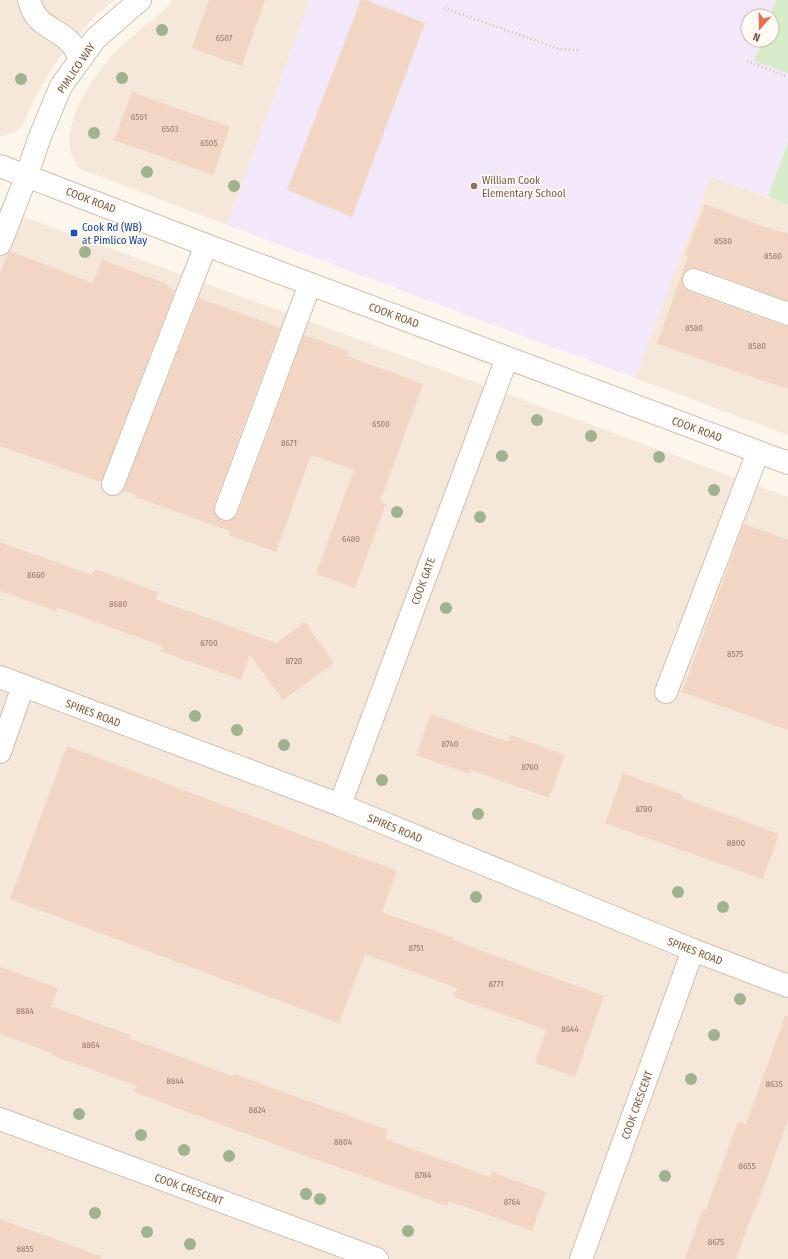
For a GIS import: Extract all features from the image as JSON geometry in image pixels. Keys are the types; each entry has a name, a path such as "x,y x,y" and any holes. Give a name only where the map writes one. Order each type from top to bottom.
{"street":[{"path":"29,0 31,7 40,22 70,41 80,60"},
{"name":"PIMLICO WAY","path":"0,244 39,139 61,86 95,39 140,0"},
{"name":"COOK ROAD","path":"0,166 206,245 788,463"},
{"path":"113,484 206,245"},
{"path":"694,280 788,314"},
{"path":"226,509 310,284"},
{"name":"COOK GATE","path":"340,805 507,358"},
{"path":"666,692 758,452"},
{"name":"SPIRES ROAD","path":"0,677 340,805 693,950 788,986"},
{"path":"0,752 23,686"},
{"name":"COOK CRESCENT","path":"580,1259 693,950"},
{"name":"COOK CRESCENT","path":"0,1119 377,1259"}],"path":[{"path":"444,8 559,49 579,50"},
{"path":"747,61 788,77"}],"shaded area":[{"path":"0,0 115,0 95,16 58,59 34,99 20,128 13,133 3,136 0,136"},
{"path":"173,0 310,0 227,225 83,170 77,166 70,150 69,135 76,110 94,79 111,56 165,9"},
{"name":"William Cook Elementary School","path":"310,0 788,0 788,142 768,197 711,176 635,378 227,225"},
{"path":"711,176 788,205 788,435 635,378"},
{"path":"0,208 788,497 788,1259 0,1259"}],"green space":[{"path":"776,0 788,0 788,73 754,61 759,48 780,48 780,8 773,8"},
{"path":"788,142 788,205 768,197"}],"building":[{"path":"209,0 265,0 242,66 192,48"},
{"path":"361,0 366,0 425,23 352,217 287,190"},
{"path":"132,92 230,127 213,175 114,140"},
{"path":"705,204 767,228 788,234 788,301 698,268 691,268 686,271 682,276 682,282 684,288 690,292 784,326 788,326 788,389 657,344 688,256 685,255"},
{"path":"10,251 93,283 102,260 167,284 166,286 175,290 101,482 0,446 0,273 7,254"},
{"path":"199,298 280,328 214,505 216,517 221,521 228,521 234,518 238,513 304,335 349,351 347,356 423,384 380,502 386,504 355,588 316,574 354,470 311,455 276,552 229,535 230,531 135,497 136,495 123,491"},
{"path":"744,524 788,540 788,730 682,692"},
{"path":"0,542 92,575 95,569 158,592 155,599 276,643 305,622 334,663 283,700 250,655 241,680 160,651 162,646 58,608 56,611 0,591"},
{"path":"431,714 508,742 511,735 565,755 549,798 471,770 470,774 416,755"},
{"path":"67,746 397,871 382,912 604,996 575,1077 535,1063 546,1030 454,997 457,988 365,954 339,1023 10,899"},
{"path":"623,773 683,795 682,798 779,834 763,879 605,823"},
{"path":"0,967 58,988 51,1006 130,1035 129,1038 233,1076 234,1074 388,1130 385,1139 490,1177 492,1172 546,1192 532,1231 449,1201 447,1206 298,1153 134,1092 137,1086 51,1055 52,1053 0,1034"},
{"path":"785,1016 788,1016 788,1120 736,1259 685,1259 703,1209 706,1210 738,1121 746,1124"},
{"path":"0,1219 101,1256 100,1259 0,1259"}],"place":[{"name":"William Cook Elementary School","path":"474,186"},
{"name":"Cook Rd (WB) at Pimlico Way","path":"74,233"}]}
